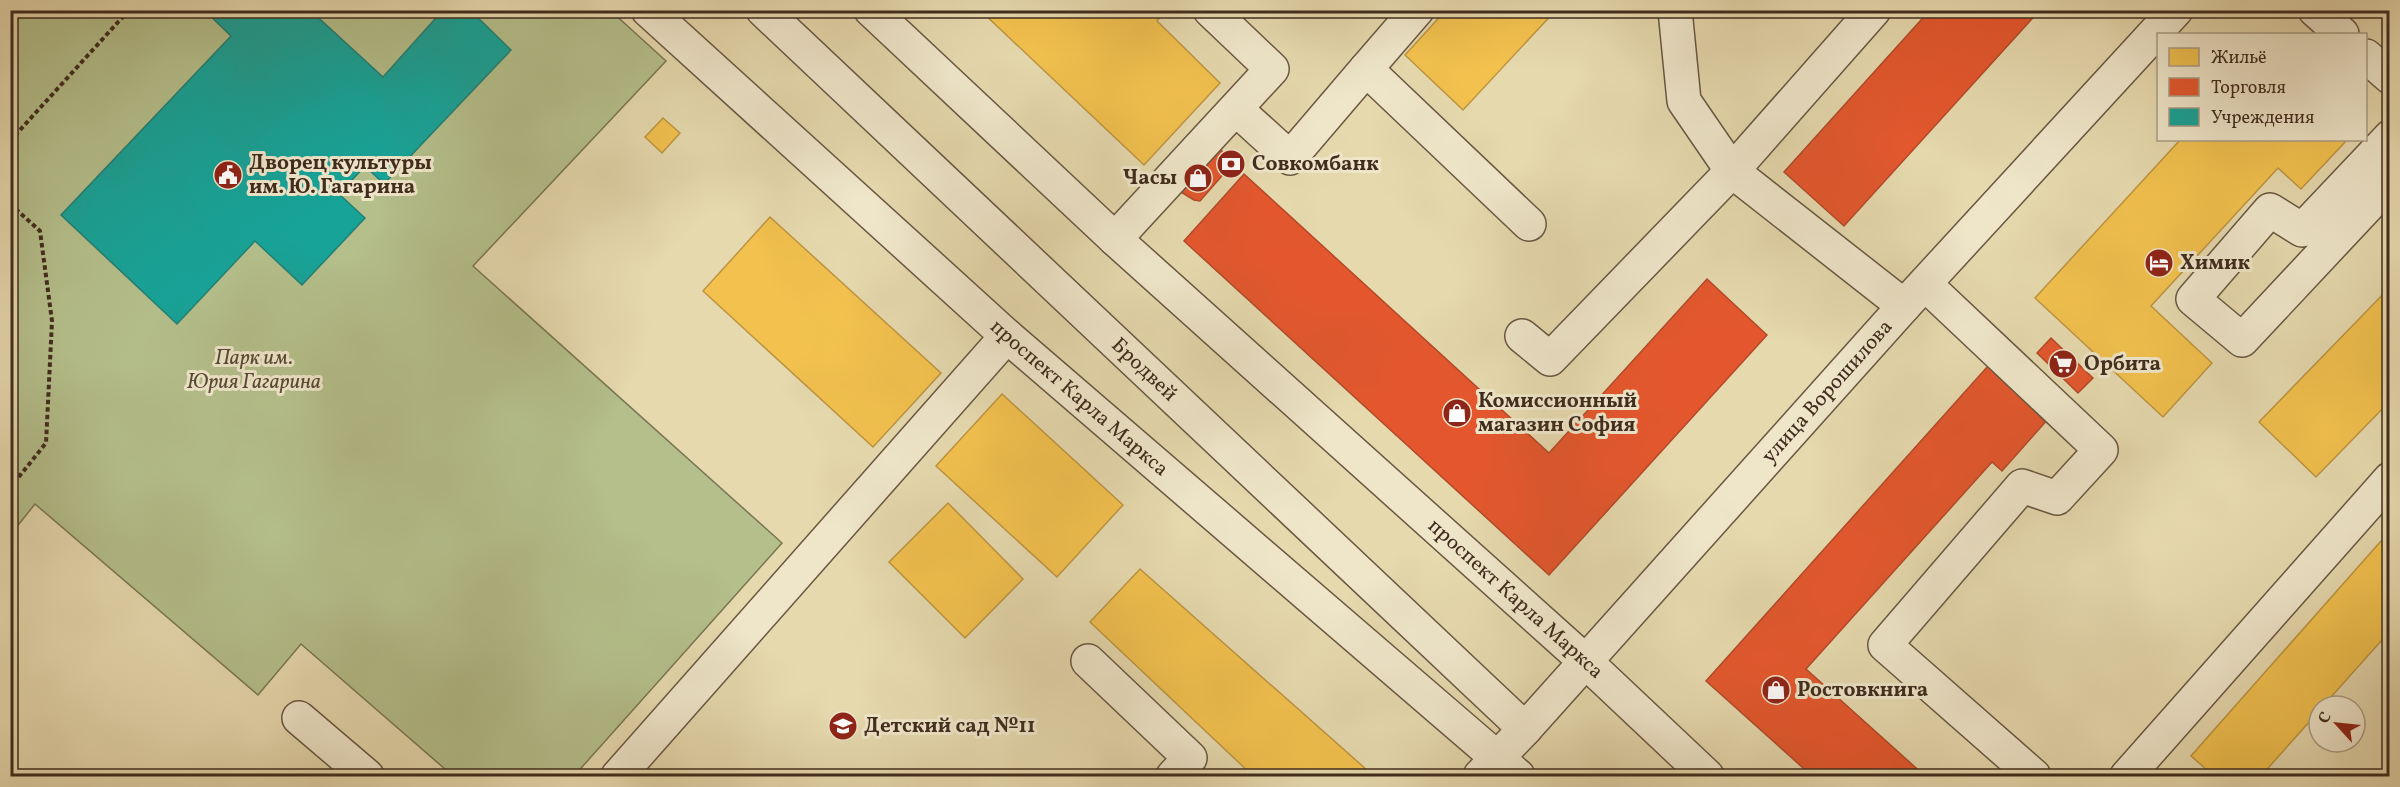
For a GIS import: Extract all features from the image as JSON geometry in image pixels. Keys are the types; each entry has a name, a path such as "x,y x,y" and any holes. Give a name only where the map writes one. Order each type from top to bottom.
{"street":[{"name":"проспект Карла Маркса","path":"648,10 1007,336 1498,770"},
{"name":"Бродвей","path":"763,10 1525,729"},
{"name":"проспект Карла Маркса","path":"871,10 1115,239 1584,661 1707,777"},
{"path":"1115,239 1272,69 1210,10"},
{"path":"1236,109 1290,158 1417,10"},
{"path":"1675,10 1684,101 1732,171 1914,295 2101,450 2057,498 2022,486 1885,645 2034,777"},
{"path":"1522,336 1550,359 1732,171 1874,10"},
{"name":"улица Ворошилова","path":"1498,770 1525,729 1584,661 1914,295 2176,10"},
{"path":"2315,10 2341,33"},
{"path":"2367,57 2390,78"},
{"path":"1366,69 1529,224"},
{"path":"2390,137 2302,231 2270,210 2193,299 2242,340 2390,182"},
{"path":"618,777 1007,336"},
{"path":"2127,777 2390,479"},
{"path":"1088,661 1190,758 1173,777"},
{"path":"299,718 367,777"}],"path":[{"path":"10,141 129,10"},
{"path":"10,204 40,231 52,321 46,443 10,488"}],"green space":[{"name":"Парк им. Юрия Гагарина","path":"11,11 611,11 666,61 473,266 782,543 574,776 453,776 301,644 258,695 35,504 11,534"}],"building: Жильё":[{"path":"980,10 1166,10 1157,21 1220,83 1144,165"},
{"path":"1446,10 1556,10 1463,110 1405,55"},
{"path":"663,118 680,133 662,153 645,137"},
{"path":"2179,141 2346,141 2301,189 2278,168 2151,306 2212,363 2163,417 2035,298"},
{"path":"770,217 941,373 873,447 703,291"},
{"path":"2390,287 2390,401 2316,477 2259,422"},
{"path":"1002,394 1123,505 1057,577 936,466"},
{"path":"948,503 1023,579 965,638 889,562"},
{"path":"2381,541 2390,548 2390,631 2334,694 2307,694 2307,724 2261,776 2214,776 2191,756"},
{"path":"1140,569 1367,770 1361,776 1250,776 1252,775 1090,622"}],"building: Торговля":[{"path":"1930,10 2040,10 1844,226 1784,172"},
{"path":"1212,142 1234,162 1200,201 1194,200 1181,192 1183,190 1179,187"},
{"path":"1244,174 1549,453 1707,279 1767,335 1549,575 1184,241"},
{"path":"2051,338 2093,378 2078,393 2037,353"},
{"path":"1988,366 2048,419 2002,471 1992,462 1806,669 1925,776 1812,776 1706,681"}],"building: Учреждения":[{"name":"Дворец культуры им. Ю. Гагарина","path":"204,10 310,10 383,77 443,10 470,10 511,50 384,184 365,166 339,194 365,218 302,285 255,241 177,324 61,215 231,36"}],"place":[{"name":"Совкомбанк","path":"1231,164"},
{"name":"Дворец культуры им. Ю. Гагарина","path":"228,175"},
{"name":"Часы","path":"1198,178"},
{"name":"Химик","path":"2159,263"},
{"name":"Орбита","path":"2063,364"},
{"name":"Комиссионный магазин София","path":"1457,413"},
{"name":"Ростовкнига","path":"1776,690"},
{"name":"Детский сад №11","path":"843,726"}]}
